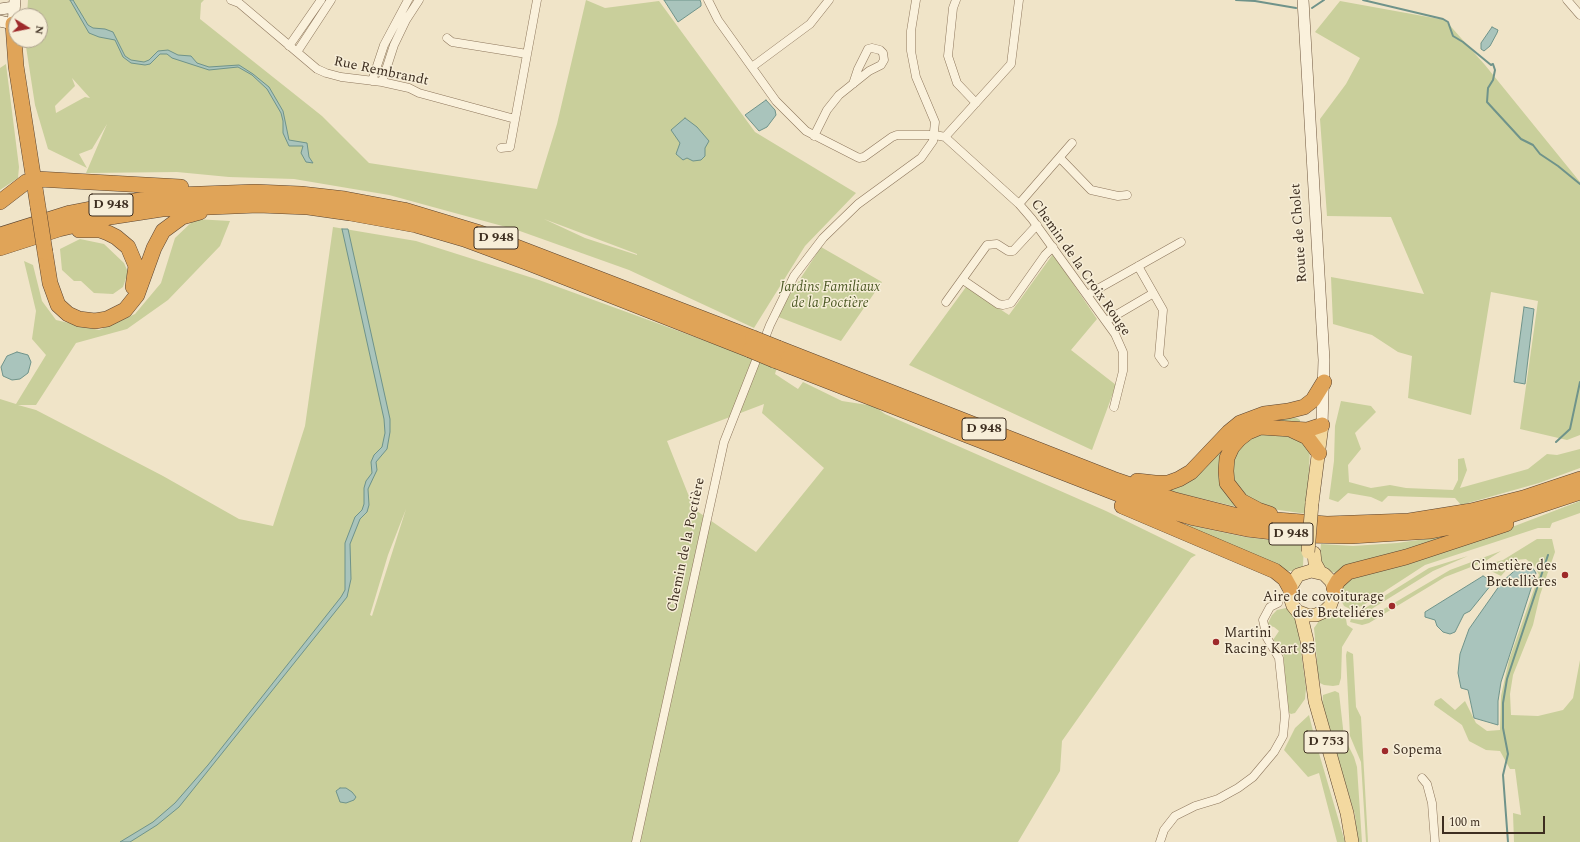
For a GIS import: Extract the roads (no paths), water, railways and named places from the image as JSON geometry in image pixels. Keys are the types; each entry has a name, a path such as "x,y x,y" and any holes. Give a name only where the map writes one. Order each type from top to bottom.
{"highway":[{"path":"6,23 16,66 50,283 58,305 68,314 84,321 95,321 107,319 125,310 140,290 157,241 163,231 172,223 191,214 258,205"},
{"path":"0,202 26,182 34,179 193,187 225,192"},
{"name":"D 948","path":"0,235 70,213 121,203 175,195 225,192 278,193 319,196 385,206 442,220 517,246 1009,452 1107,490 1168,511 1247,529 1299,535 1379,536 1431,531 1510,514 1580,493"},
{"name":"D 948","path":"0,248 33,236 110,217 149,211 190,206 258,205 308,207 395,221 440,232 751,344"},
{"path":"33,236 79,230 100,230 116,236 122,241 128,247 135,260 136,273 131,291 119,305 108,312 92,315 76,312 59,298 50,283"},
{"name":"D 948","path":"776,354 1150,492 1203,508 1242,516 1302,523 1379,524 1444,517 1523,498 1580,478"},
{"path":"1091,471 1144,482 1168,482 1179,479 1191,472 1229,432 1240,423 1264,414 1288,411 1308,404 1319,392 1324,382"},
{"path":"1288,411 1322,425"},
{"path":"1302,523 1258,510 1241,501 1227,483 1227,458 1239,439 1248,432 1269,426 1291,430 1307,430 1322,425"},
{"path":"1291,430 1306,437 1318,459"},
{"path":"1009,452 1066,482 1276,572 1285,579 1290,590"},
{"path":"1334,588 1338,581 1348,572 1406,557 1485,532 1531,515 1580,493"}],"main road":[{"name":"Route de Cholet","path":"1302,573 1311,552 1322,425 1324,382 1303,0"},
{"path":"0,9 14,3"},
{"path":"6,23 14,3"},
{"name":"Route de Cholet","path":"1311,552 1320,572"},
{"path":"1311,571 1320,572 1331,581 1334,588 1334,595 1330,606 1316,615 1307,615 1296,609 1290,590 1295,578 1302,573 1311,571"},
{"name":"D 753","path":"1296,609 1307,641 1315,700 1346,813 1352,842"},
{"name":"D 753","path":"1307,641 1309,626 1316,615"}],"street":[{"path":"231,0 240,2"},
{"path":"293,49 321,0"},
{"path":"293,49 331,0"},
{"path":"372,81 391,30 408,0"},
{"path":"382,82 394,44 406,20 419,0"},
{"path":"501,148 510,147 537,0"},
{"path":"708,0 718,20 776,100 802,128 814,136 859,158 864,157 892,137 935,135 945,137 1011,64 1019,0"},
{"path":"752,66 810,24 829,0"},
{"path":"916,0 911,30 911,51 916,76 935,122 935,135"},
{"path":"956,0 953,8 948,56 957,83 976,103"},
{"path":"1567,0 1580,15"},
{"name":"Rue Rembrandt","path":"240,2 317,69 326,73 341,77 382,82 409,88 419,93 515,119"},
{"path":"447,38 452,42 527,54"},
{"path":"814,136 827,110 839,95 853,84 869,71 881,65 884,60 883,53 880,50 872,48 868,49 858,69 853,84"},
{"name":"Chemin de la Poctière","path":"636,842 724,442 780,300 801,266 823,238 858,204 921,158 933,141 935,135"},
{"name":"Chemin de la Croix Rouge","path":"945,137 1019,204 1037,225 1115,334 1123,352 1123,370 1114,407"},
{"path":"1019,204 1072,143"},
{"path":"1060,158 1091,190 1118,196 1127,195"},
{"path":"946,302 987,245 997,244 1008,251 1013,251 1037,225"},
{"path":"1087,296 1181,242"},
{"path":"963,280 998,304 1003,305 1011,303 1045,255 1053,247"},
{"path":"1138,266 1151,287 1152,294 1163,310 1159,356 1164,363"},
{"path":"1106,321 1152,294"},
{"path":"1160,842 1164,830 1175,816 1195,806 1218,799 1238,788 1252,777 1274,752 1283,736 1285,716 1279,658 1268,638 1263,620 1270,607 1278,603 1290,590"},
{"path":"1278,603 1296,609"},
{"path":"1422,778 1427,784 1432,804 1435,842"}],"water":[{"path":"70,0 73,0 88,25 93,28 105,29 113,32 125,56 131,60 144,62 149,60 158,51 168,50 178,55 191,56 197,63 209,67 239,65 253,74 269,87 283,111 289,140 307,143 309,157 313,163 306,162 301,153 303,146 289,146 283,133 281,113 267,89 252,75 238,67 209,70 172,58 167,54 160,54 150,64 145,65 131,63 123,57 115,40 99,37 89,33"},
{"path":"664,0 700,0 701,6 678,22"},
{"path":"1492,27 1498,30 1497,33 1490,46 1484,51 1481,49 1481,43"},
{"path":"766,100 775,110 776,115 767,127 759,131 745,115"},
{"path":"685,118 697,127 709,141 705,148 705,156 701,160 693,161 687,158 683,160 676,154 680,143 671,130"},
{"path":"342,229 348,229 390,419 390,432 387,449 376,462 377,470 368,489 369,505 367,512 360,519 350,544 351,579 347,597 179,807 157,825 130,842 120,842 153,822 175,803 208,765 345,590 345,543 355,517 362,510 364,504 364,488 366,481 372,473 371,462 374,455 382,447 385,433 384,419"},
{"path":"1524,307 1534,309 1525,384 1514,382"},
{"path":"17,352 28,355 31,362 28,373 20,379 12,380 3,376 1,367 7,356"},
{"path":"1522,564 1532,567 1536,573 1501,682 1498,701 1498,725 1474,718 1468,690 1461,688 1458,673 1460,654 1469,629 1502,582"},
{"path":"1483,576 1490,580 1491,585 1470,611 1464,614 1455,632 1450,634 1443,632 1437,626 1435,620 1425,617 1425,612"},
{"path":"340,788 346,788 352,792 356,797 354,800 346,803 340,802 336,791"}],"waterway":[{"path":"1236,0 1255,1 1296,8"},
{"path":"1312,8 1324,0"},
{"path":"1363,0 1443,19 1448,22 1453,36 1463,42 1491,65 1493,64 1495,70 1493,80 1488,88 1487,102 1521,139 1533,145 1540,154 1580,184"},
{"path":"1556,442 1570,429 1580,382"},
{"path":"1508,842 1503,775 1508,754 1503,728 1503,703 1507,679 1548,555"}],"place":[{"name":"Cimetière des Bretellières","path":"1565,575"},
{"name":"Aire de covoiturage des Breteliéres","path":"1392,606"},
{"name":"Martini Racing Kart 85","path":"1216,642"},
{"name":"Sopema","path":"1385,751"}],"park label":[{"name":"Jardins Familiaux de la Poctière","path":"830,296"}]}
